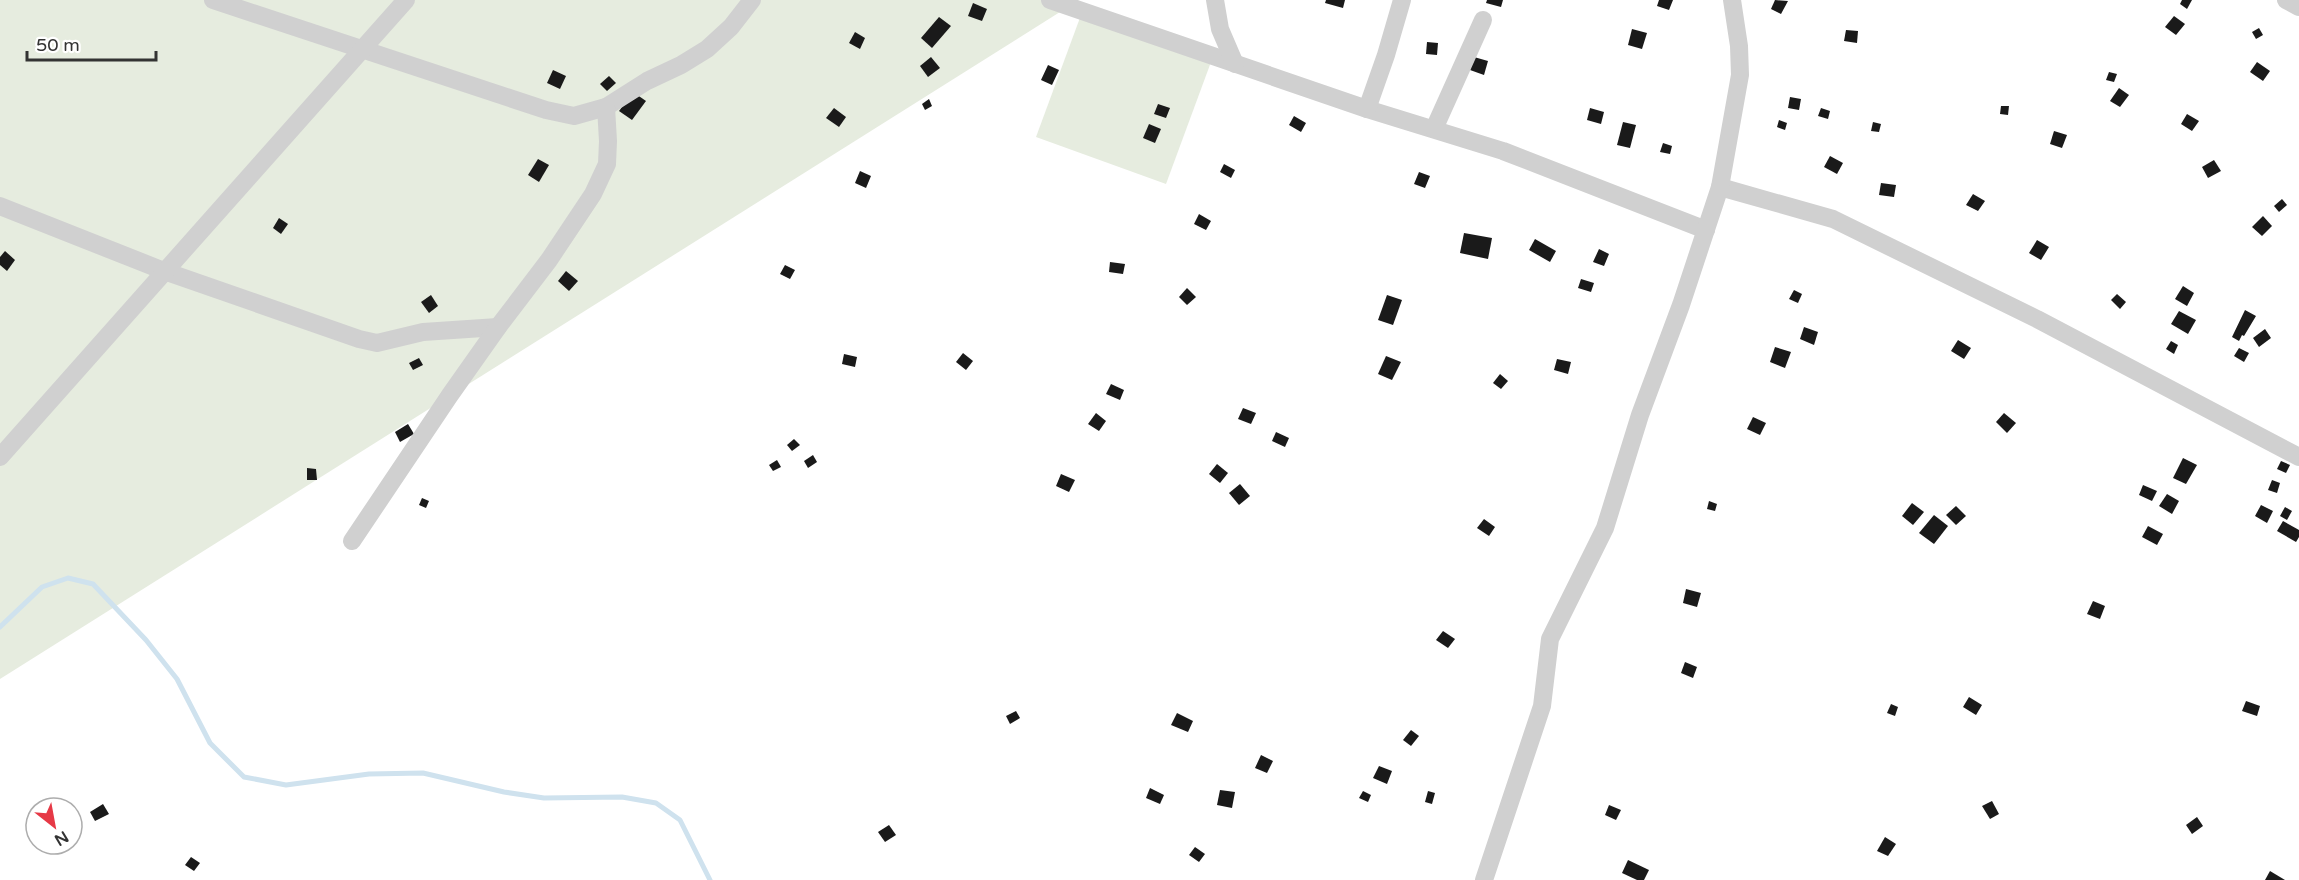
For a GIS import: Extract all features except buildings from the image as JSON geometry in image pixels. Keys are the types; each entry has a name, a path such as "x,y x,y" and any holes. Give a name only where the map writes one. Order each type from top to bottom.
{"street":[{"path":"213,0 546,110 574,116 606,107 647,81 681,65 707,49 731,27 752,0"},
{"path":"0,457 406,0"},
{"path":"1050,0 1367,109 1503,152 1706,230"},
{"path":"1215,0 1220,29 1235,64"},
{"path":"1367,109 1402,0"},
{"path":"1484,880 1542,706 1550,639 1605,528 1640,415 1682,305 1720,187 1740,75 1739,46 1732,0"},
{"path":"2286,0 2299,7"},
{"path":"1434,129 1483,20"},
{"path":"352,541 498,327 549,260 593,194 608,164 606,107"},
{"path":"1720,187 1833,219 2037,320 2299,457"},
{"path":"0,206 164,271 359,339 377,343 423,332 498,327"}],"shaded area":[{"path":"0,0 1079,0 0,679"},
{"path":"1081,15 1211,62 1166,184 1036,137"}],"waterway":[{"path":"0,627 42,587 68,578 93,584 146,640 177,679 210,743 244,777 286,785 369,774 423,773 504,792 544,798 622,797 656,803 680,820 710,880"}]}
